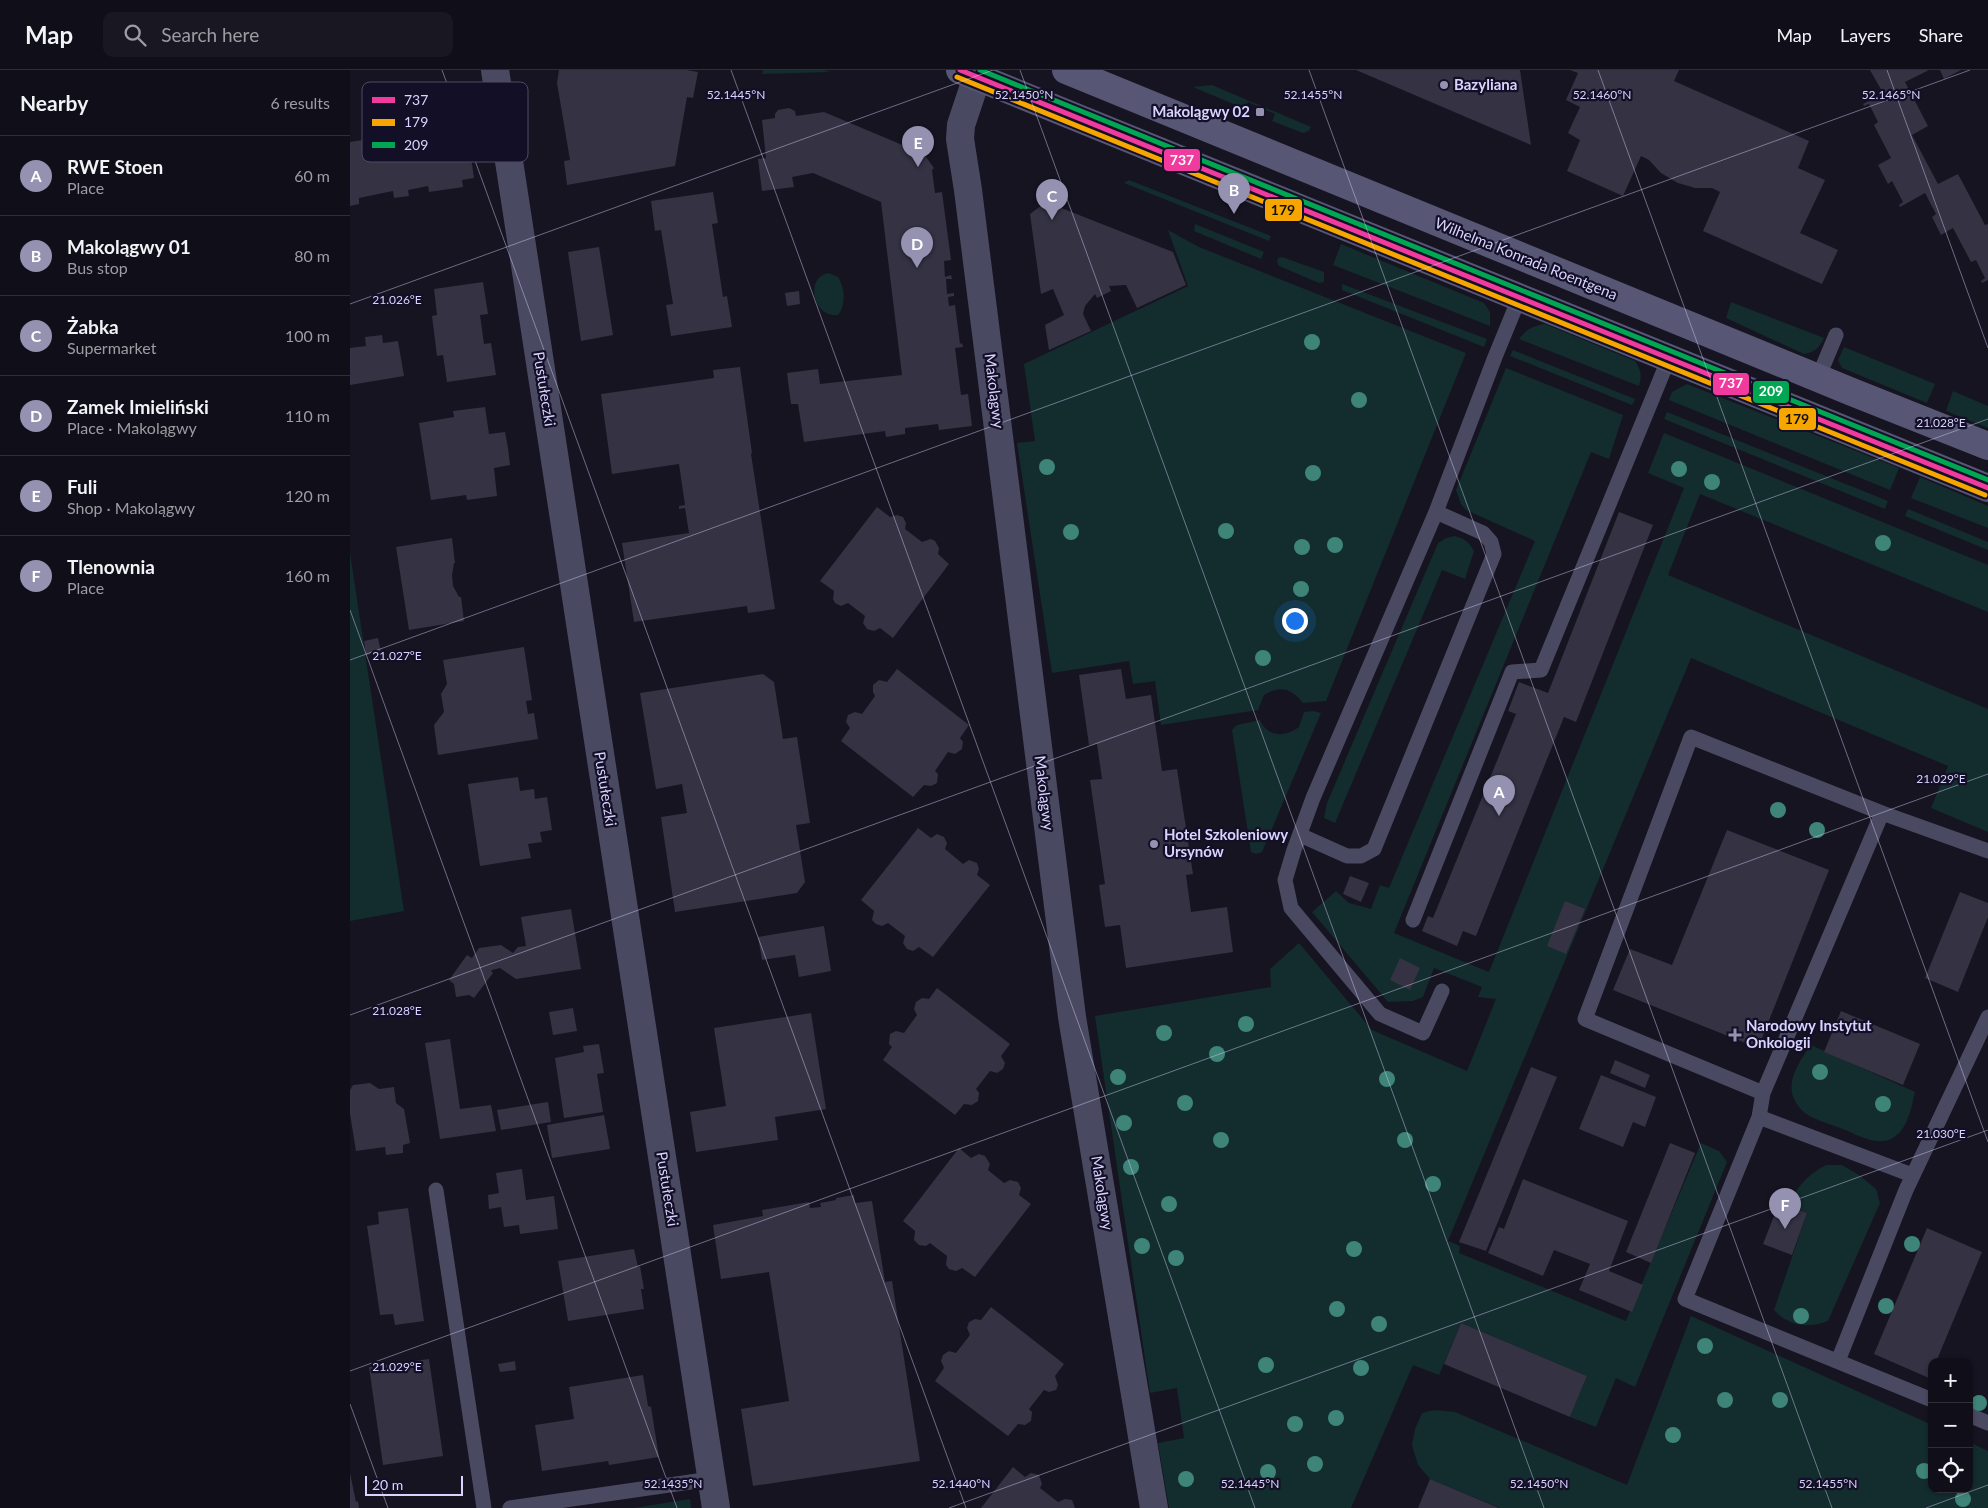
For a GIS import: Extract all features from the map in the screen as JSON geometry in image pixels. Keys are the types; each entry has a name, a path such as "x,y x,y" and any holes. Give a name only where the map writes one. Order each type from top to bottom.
{"street":[{"name":"Wilhelma Konrada Roentgena","path":"1066,70 1988,446"},
{"path":"968,73 1226,180 1520,296 1988,488"},
{"name":"Makolągwy","path":"968,73 960,125 960,139 970,199 1072,1017 1154,1508"},
{"name":"Pustułeczki","path":"509,162 716,1508"}],"lane":[{"path":"1442,991 1424,1034 1380,1014 1291,908 1285,880 1313,798 1436,512 1520,296"},
{"path":"1818,378 1836,335"},
{"path":"1413,920 1512,672 1541,670 1669,358"},
{"path":"1300,835 1347,856 1361,856 1374,849 1494,554 1491,542 1483,532 1436,512"},
{"path":"1763,1093 1584,1019 1691,737 1882,812 1988,851"},
{"path":"1882,812 1763,1093 1759,1117 1685,1300 1928,1398"},
{"path":"1838,1361 1912,1175 1984,1038 1988,1017"},
{"path":"1759,1117 1912,1175"},
{"path":"436,1190 484,1508"},
{"path":"1973,1417 1988,1423"},
{"path":"510,1508 711,1479"}],"green space":[{"path":"763,70 824,70 830,72 762,74"},
{"path":"1212,85 1311,127 1309,131 1303,133 1272,121 1275,114 1248,102 1245,109 1193,87"},
{"path":"1129,180 1271,236 1269,241 1124,183"},
{"path":"1195,224 1264,252 1261,259 1194,231"},
{"path":"1168,230 1199,247 1466,353 1326,701 1303,703 1290,691 1280,689 1264,695 1258,710 1161,725 1155,681 1133,684 1129,661 1052,673 1017,443 1035,441 1024,364 1188,286"},
{"path":"1341,244 1484,303 1490,312 1490,326 1333,265"},
{"path":"1282,257 1324,272 1324,282 1319,283 1279,266 1278,258"},
{"path":"828,273 838,277 842,286 844,296 841,311 838,315 830,315 823,311 815,297 816,282 821,276"},
{"path":"1342,284 1487,339 1484,347 1342,290"},
{"path":"1731,302 1824,338 1816,349 1804,354 1726,318"},
{"path":"1545,324 1635,361 1640,373 1639,386 1519,339 1530,328"},
{"path":"1844,347 1935,384 1927,403 1842,368 1838,360"},
{"path":"1513,350 1635,399 1632,405 1510,356"},
{"path":"1506,368 1623,415 1609,459 1591,452 1394,933 1489,972 1684,488 1648,473 1664,433 1988,565 1988,612 1700,494 1668,575 1988,709 1988,832 1931,808 1948,766 1691,658 1448,1241 1460,1246 1459,1253 1626,1321 1701,1143 1719,1151 1727,1162 1635,1387 1616,1378 1596,1427 1570,1417 1587,1376 1461,1323 1439,1375 1413,1365 1351,1508 1169,1508 1158,1443 1184,1438 1177,1388 1150,1393 1095,1016 1271,987 1270,969 1299,943 1372,1030 1467,1071 1496,999 1478,997 1482,987 1434,968 1423,997 1413,1001 1388,1002 1312,912 1336,891 1349,903 1371,909 1380,885 1389,888 1535,541 1466,510 1461,504 1456,490"},
{"path":"1687,384 1899,468 1890,490 1669,400 1672,392"},
{"path":"1953,391 1988,406 1988,428 1946,411"},
{"path":"1667,412 1888,501 1885,509 1664,419"},
{"path":"1920,477 1988,506 1988,528 1911,498"},
{"path":"1908,509 1988,542 1988,550 1905,516"},
{"path":"1455,536 1466,541 1474,551 1465,579 1442,570 1335,823 1324,818 1327,803 1438,543 1446,538"},
{"path":"350,553 404,911 350,921"},
{"path":"1313,711 1321,713 1262,852 1256,854 1251,852 1232,730 1237,725 1260,720 1263,726 1272,733 1288,733 1299,727 1304,712"},
{"path":"1811,1045 1915,1092 1908,1118 1897,1135 1885,1141 1860,1137 1817,1120 1805,1113 1797,1105 1793,1096 1793,1079 1800,1061"},
{"path":"1826,1165 1842,1165 1859,1175 1876,1189 1880,1203 1828,1321 1813,1325 1792,1323 1774,1310 1807,1213 1787,1206 1803,1182"},
{"path":"1691,1316 1928,1423 1928,1493 1973,1493 1973,1444 1988,1451 1988,1508 1500,1508 1430,1479 1418,1465 1412,1445 1415,1429 1422,1413 1434,1410 1455,1412 1627,1485"},
{"path":"690,1499 691,1508 634,1508"}],"building":[{"path":"559,70 687,70 698,72 693,98 687,97 675,166 567,185 564,161 570,160 557,83"},
{"path":"1356,70 1520,70 1531,145 1487,126"},
{"path":"1570,70 1679,70 1674,81 1809,141 1798,168 1825,180 1800,233 1838,250 1822,284 1703,231 1720,192 1712,188 1695,188 1678,183 1661,173 1649,160 1641,156 1623,196 1567,171 1580,140 1568,133 1580,107 1566,100 1578,73"},
{"path":"1870,70 1929,70 1905,82 1928,126 1912,135 1938,184 1958,174 1985,225 1988,224 1988,280 1982,283 1981,281 1985,278 1976,260 1971,262 1953,228 1941,235 1932,217 1936,214 1925,193 1900,207 1899,205 1903,202 1892,181 1888,184 1878,165 1891,158 1874,125 1878,122 1869,104 1864,106 1863,104 1883,93"},
{"path":"1940,70 1961,70 1944,79"},
{"path":"789,108 795,111 796,116 824,112 919,152 921,150 934,168 932,170 935,193 942,192 951,260 944,261 945,277 951,275 952,279 946,279 947,294 954,293 954,296 948,297 949,306 955,305 960,344 962,343 963,347 955,348 961,395 968,394 972,426 939,430 938,424 905,428 905,434 886,437 885,431 804,442 798,404 791,404 787,373 818,369 820,384 902,375 881,202 813,173 792,177 794,187 762,191 758,159 766,158 762,120 775,118 778,110"},
{"path":"362,140 362,162 472,162 474,178 462,180 463,187 429,192 428,186 408,190 409,196 394,198 393,191 359,198 359,204 350,206 350,142"},
{"path":"713,192 718,223 712,224 723,297 727,296 732,327 671,336 666,305 673,304 661,230 655,231 651,201"},
{"path":"1046,202 1173,252 1186,285 1137,308 1126,285 1109,286 1111,291 1097,298 1095,294 1085,306 1083,314 1091,331 1049,350 1045,325 1064,315 1053,289 1041,294 1030,214"},
{"path":"599,247 613,335 581,341 568,252"},
{"path":"483,282 488,314 480,315 484,344 491,343 496,375 447,382 443,355 437,356 432,316 437,315 434,289"},
{"path":"799,291 800,304 787,306 785,293"},
{"path":"382,335 383,343 398,341 404,376 350,385 350,348 366,346 365,337"},
{"path":"740,367 751,454 775,609 748,613 747,606 634,622 622,543 689,533 685,508 679,509 679,506 685,505 679,464 612,474 601,394 714,378 713,370"},
{"path":"485,407 489,434 505,432 508,448 510,465 494,468 497,496 467,500 466,495 431,500 419,423 454,417 453,411"},
{"path":"877,507 890,517 897,515 903,517 906,523 905,529 922,542 931,539 935,541 939,548 938,554 949,564 893,638 880,628 874,631 867,629 863,623 865,616 848,603 841,606 835,603 833,599 834,591 820,581"},
{"path":"1619,512 1653,525 1576,722 1564,717 1476,936 1463,931 1457,946 1422,931 1428,916 1433,918 1516,714 1508,711 1519,682 1548,693"},
{"path":"452,538 455,563 452,575 453,586 459,597 461,597 464,621 409,630 396,547"},
{"path":"378,638 381,652 366,655 364,641"},
{"path":"524,647 532,700 526,701 528,714 534,713 538,739 438,755 434,725 444,712 441,694 447,684 443,660"},
{"path":"897,669 969,725 960,738 963,742 962,749 955,754 948,752 935,771 938,774 937,783 931,786 924,785 913,797 841,741 850,728 846,722 848,715 855,712 862,714 875,696 873,685 879,680 887,682"},
{"path":"1121,669 1126,699 1151,695 1162,771 1177,769 1193,874 1186,875 1191,912 1227,907 1233,952 1126,968 1120,925 1105,927 1099,885 1105,884 1090,780 1102,779 1097,744 1089,745 1079,675"},
{"path":"763,674 774,682 783,739 797,737 810,823 796,825 805,882 797,893 675,912 661,817 687,813 682,784 656,789 640,693"},
{"path":"518,777 520,791 534,789 535,799 547,797 552,830 540,832 542,842 528,844 531,858 480,866 468,784"},
{"path":"918,828 931,838 937,834 944,837 947,843 945,849 963,864 969,860 977,863 979,869 977,875 990,885 933,957 919,947 913,951 907,949 903,943 905,936 888,923 882,926 876,924 872,920 874,911 861,900"},
{"path":"1727,830 1829,870 1758,1048 1613,990 1630,949 1672,965"},
{"path":"1350,876 1369,883 1361,902 1343,894"},
{"path":"1960,892 1988,903 1988,917 1958,992 1925,978"},
{"path":"1565,901 1585,909 1566,954 1547,946"},
{"path":"571,909 581,969 516,979 500,968 491,971 493,973 474,998 469,995 456,997 454,984 449,980 467,955 472,958 479,948 501,945 513,953 518,947 526,946 521,917"},
{"path":"824,926 831,971 799,977 795,955 762,960 758,937"},
{"path":"1400,958 1420,968 1410,990 1390,980"},
{"path":"937,988 1010,1044 1001,1056 1005,1063 1003,1069 997,1073 990,1071 976,1089 979,1093 978,1101 972,1105 964,1104 955,1115 883,1060 892,1047 889,1044 890,1034 896,1031 904,1033 917,1015 914,1009 916,1002 922,998 929,999"},
{"path":"573,1008 577,1031 553,1035 549,1012"},
{"path":"1841,1011 1920,1044 1903,1085 1824,1052"},
{"path":"811,1013 826,1109 775,1117 778,1140 696,1152 690,1112 726,1106 714,1028"},
{"path":"450,1039 460,1109 491,1105 496,1131 440,1139 425,1043"},
{"path":"599,1044 604,1073 597,1074 603,1112 564,1118 555,1058 584,1052 583,1046"},
{"path":"1615,1060 1650,1075 1645,1088 1610,1073"},
{"path":"1531,1067 1557,1077 1486,1251 1459,1242"},
{"path":"1601,1075 1656,1097 1645,1127 1633,1122 1623,1147 1579,1129"},
{"path":"370,1083 379,1089 394,1087 396,1103 404,1109 410,1143 403,1145 403,1153 386,1155 385,1147 356,1151 350,1114 350,1090 353,1085"},
{"path":"548,1102 551,1122 501,1130 497,1110"},
{"path":"604,1115 610,1149 552,1158 547,1125"},
{"path":"1670,1143 1695,1153 1651,1263 1626,1252"},
{"path":"959,1148 971,1158 979,1154 985,1156 990,1164 988,1170 1004,1183 1010,1180 1018,1182 1021,1188 1019,1195 1031,1204 975,1277 962,1268 956,1271 949,1269 946,1265 947,1256 930,1243 926,1246 919,1245 914,1240 915,1231 903,1221"},
{"path":"522,1169 526,1200 554,1196 558,1229 520,1234 519,1225 504,1227 501,1207 489,1209 488,1195 499,1193 496,1173"},
{"path":"1523,1179 1628,1221 1609,1271 1643,1285 1632,1312 1579,1290 1590,1264 1554,1250 1543,1276 1488,1253 1499,1227 1504,1229"},
{"path":"854,1195 855,1203 872,1201 885,1282 892,1281 920,1461 753,1486 741,1409 789,1401 769,1272 721,1279 713,1225 763,1216 762,1210 809,1202 810,1208 821,1207 820,1203"},
{"path":"1779,1203 1807,1213 1792,1255 1763,1244"},
{"path":"408,1208 424,1321 395,1325 393,1314 380,1315 367,1226 379,1224 378,1212"},
{"path":"1927,1228 1982,1252 1938,1358 1928,1358 1928,1378 1874,1354"},
{"path":"634,1249 638,1267 640,1266 644,1289 641,1289 644,1309 568,1321 558,1261"},
{"path":"991,1307 1064,1364 1055,1376 1058,1385 1056,1390 1049,1392 1044,1390 1029,1409 1032,1412 1031,1421 1025,1425 1018,1424 1008,1436 935,1381 944,1368 941,1361 943,1355 949,1351 956,1353 970,1335 967,1328 969,1322 975,1319 981,1320"},
{"path":"1461,1323 1587,1376 1570,1417 1444,1364"},
{"path":"429,1359 443,1456 383,1465 369,1367"},
{"path":"515,1361 516,1370 500,1372 498,1364"},
{"path":"643,1375 648,1406 651,1407 659,1457 609,1465 608,1461 542,1471 535,1425 574,1419 569,1387"},
{"path":"1013,1467 1025,1477 1031,1473 1039,1475 1042,1484 1040,1488 1058,1502 1065,1499 1072,1500 1075,1508 981,1508"},
{"path":"350,1473 356,1502 358,1501 359,1508 350,1508"},
{"path":"1430,1479 1499,1508 1418,1508"}],"transit line":[{"name":"737","path":"960,70 1988,488"},
{"name":"209","path":"980,70 1988,480"},
{"name":"179","path":"957,77 1985,495"}],"place":[{"name":"Bazyliana","path":"1444,85"},
{"name":"Makolągwy 02","path":"1260,112"},
{"name":"Fuli","path":"918,167"},
{"name":"Makolągwy 01","path":"1234,214"},
{"name":"Żabka","path":"1052,220"},
{"name":"Zamek Imieliński","path":"917,268"},
{"name":"RWE Stoen","path":"1499,816"},
{"name":"Hotel Szkoleniowy Ursynów","path":"1154,844"},
{"name":"Narodowy Instytut Onkologii","path":"1735,1035"},
{"name":"Tlenownia","path":"1785,1229"}]}
